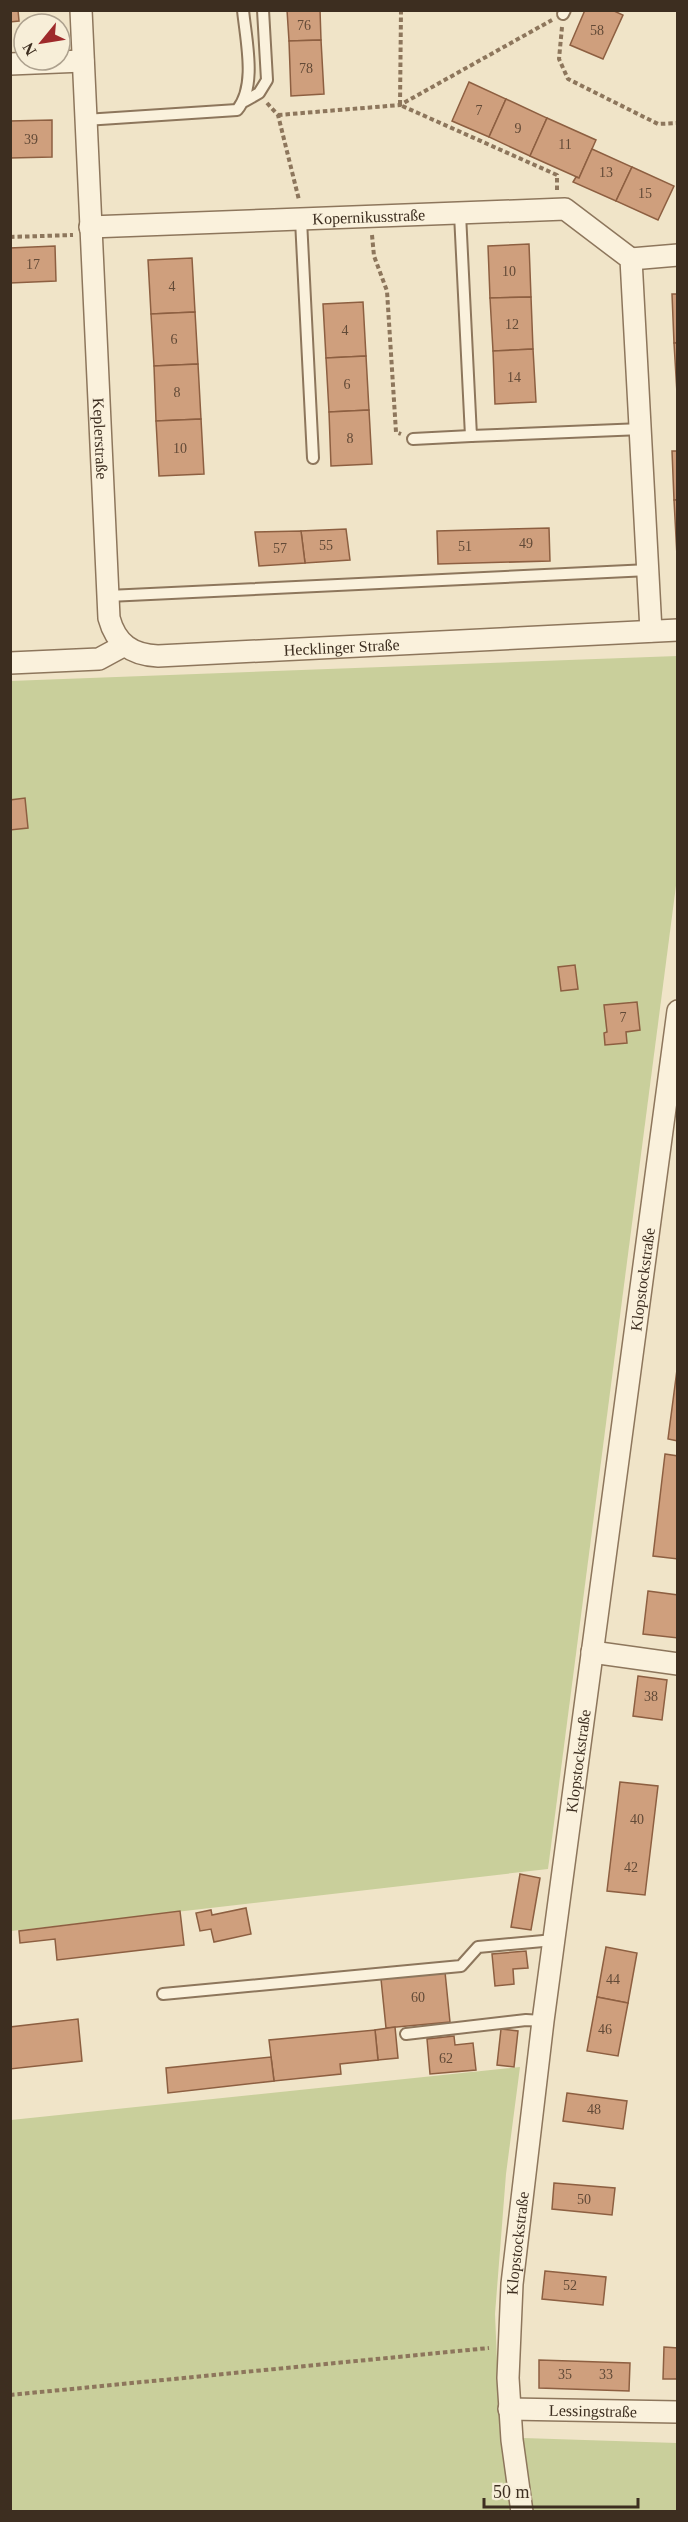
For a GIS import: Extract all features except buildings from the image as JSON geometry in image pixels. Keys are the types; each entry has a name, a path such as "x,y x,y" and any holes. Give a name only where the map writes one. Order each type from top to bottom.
{"street":[{"name":"Keplerstraße","path":"81,10 108,596 112,627 123,646"},
{"path":"10,64 83,61"},
{"name":"Kopernikusstraße","path":"90,227 565,209 631,259"},
{"path":"651,630 642,429 631,259 678,255"},
{"name":"Hecklinger Straße","path":"123,646 145,656 158,656 678,630"},
{"path":"10,663 99,659 123,646"},
{"name":"Klopstockstraße","path":"522,2511 509,2409 508,2346 512,2284 543,2021 592,1652 671,1100 678,1011"},
{"path":"592,1652 678,1664"},
{"name":"Lessingstraße","path":"509,2409 678,2412"}],"lane":[{"path":"243,10 249,86 245,101"},
{"path":"85,120 237,110 245,101 259,93 267,80 263,10"},
{"path":"460,214 471,436"},
{"path":"301,220 313,458"},
{"path":"413,439 642,429"},
{"path":"108,596 649,570"},
{"path":"163,1994 461,1966 478,1947 554,1940"},
{"path":"406,2034 526,2020 543,2021"}],"path":[{"path":"400,105 401,10"},
{"path":"278,115 400,105 564,12"},
{"path":"564,12 559,59 568,79 658,124 678,123"},
{"path":"259,93 278,115 299,195 301,220"},
{"path":"400,105 557,175 556,210"},
{"path":"370,217 374,256 387,291 396,432 413,439"},
{"path":"10,237 74,235 90,227"},
{"path":"10,2395 508,2346"}],"green space":[{"path":"677,656 677,878 548,1869 11,1931 10,681"},
{"path":"520,2067 506,2174 495,2314 500,2431 523,2438 677,2443 677,2511 11,2512 11,2120"}]}
